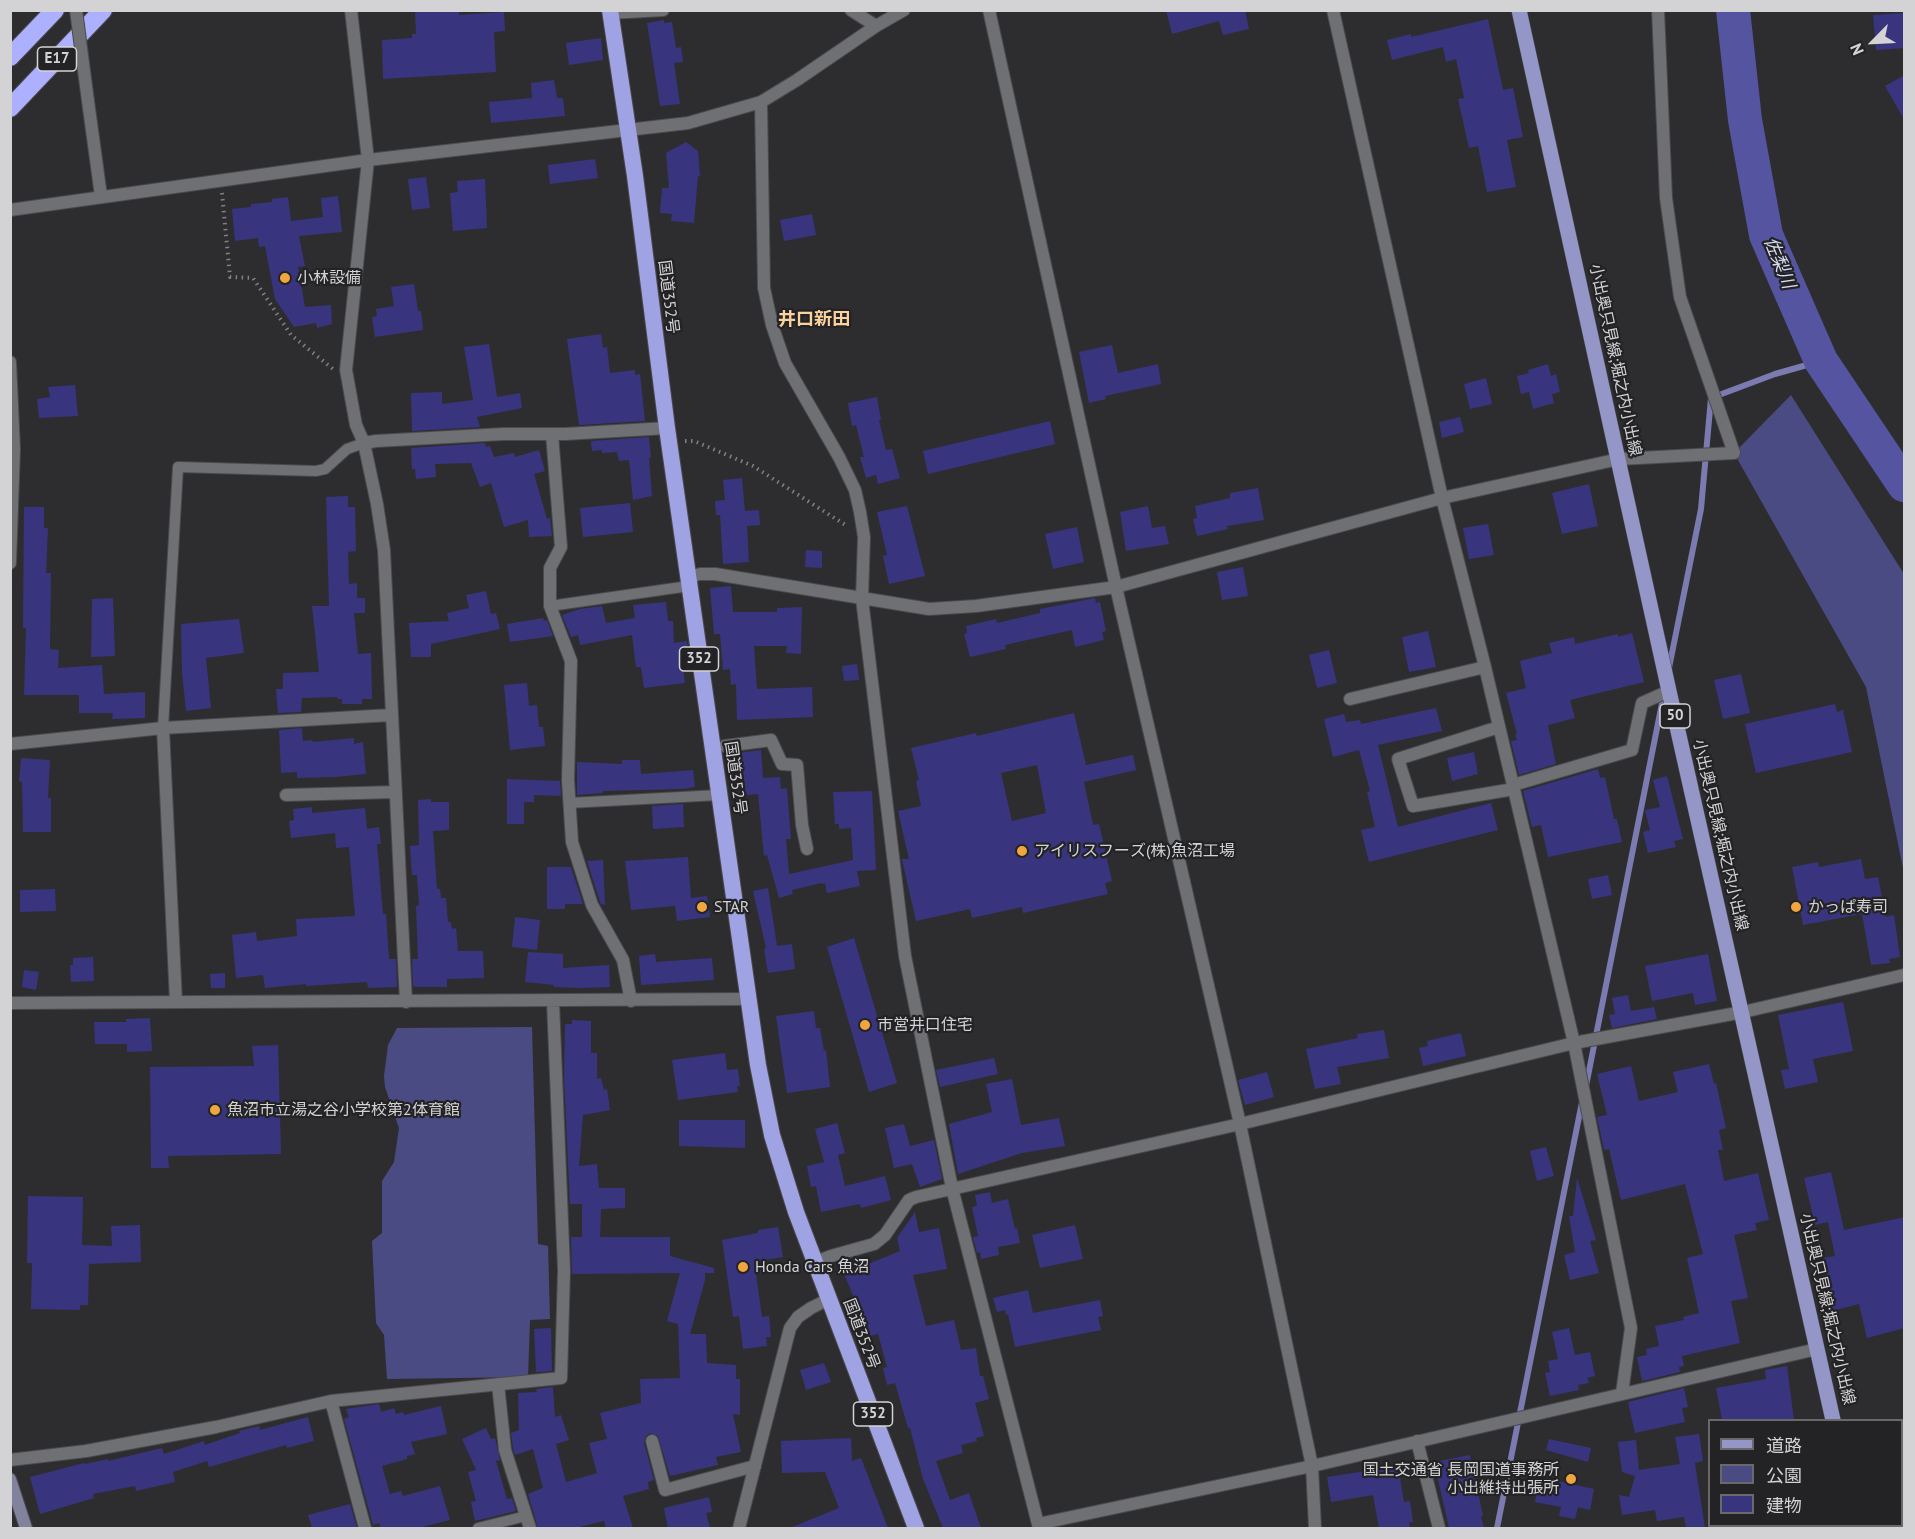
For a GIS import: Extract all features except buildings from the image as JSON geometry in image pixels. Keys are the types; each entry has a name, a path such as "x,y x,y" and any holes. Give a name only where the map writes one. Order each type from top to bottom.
{"highway":[{"name":"E17","path":"10,57 55,10"},
{"name":"E17","path":"10,108 103,10"},
{"name":"国道352号","path":"610,12 635,176 688,581 748,999 772,1135 796,1212 916,1528"}],"main road":[{"name":"小出奥只見線;堀之内小出線","path":"1519,10 1833,1419"},
{"path":"10,1479 26,1528"}],"street":[{"path":"76,10 101,196"},
{"path":"351,10 368,160 346,370 356,425 364,444 377,504 384,550 406,1002"},
{"path":"610,12 663,10"},
{"path":"851,10 876,26"},
{"path":"10,210 368,160 688,123 761,102 904,10"},
{"path":"989,10 1116,587 1240,1124 1312,1466 1314,1528"},
{"path":"1333,10 1442,498 1485,667 1574,1043 1631,1328 1622,1393"},
{"path":"688,581 700,574 715,574 929,609 976,606 1116,587 1442,498 1619,459 1734,453 1680,297 1666,198 1658,10"},
{"path":"761,102 764,288 772,325 785,363 839,457 855,490 864,537 862,599 905,956 952,1188 1039,1526 1312,1466 1817,1349"},
{"path":"10,362 14,449 10,563"},
{"path":"364,444 376,441 503,434 668,435"},
{"path":"552,434 561,547 550,568 550,606 571,661 568,780 572,842 592,905 623,960 631,1001"},
{"path":"1350,699 1485,667"},
{"path":"1499,727 1398,759 1413,806 1513,787 1632,750 1642,703 1669,691"},
{"path":"10,744 163,728 392,715"},
{"path":"163,728 176,1002"},
{"path":"725,746 771,740 782,764 797,765 802,825 807,849"},
{"path":"286,795 395,792"},
{"path":"815,1262 874,1244 885,1235 909,1200 916,1197 1240,1124 1574,1043 1743,1012 1905,975"},
{"path":"10,1003 553,1002 748,999"},
{"path":"10,1460 97,1449 216,1427 331,1401 561,1378 564,1270 553,1002"},
{"path":"739,1528 790,1328 798,1317 829,1299"},
{"path":"498,1384 505,1450 528,1522"},
{"path":"331,1401 365,1528"},
{"path":"652,1441 665,1490 755,1466"},
{"path":"1417,1441 1439,1528"}],"lane":[{"path":"163,728 178,467 316,471 324,469 347,449 364,444"},
{"path":"550,606 688,581"},
{"path":"569,802 719,795"},
{"path":"478,1528 528,1522"}],"path":[{"path":"220,180 230,277 253,278 291,334 347,381"},
{"path":"668,435 694,441 753,466 864,537"}],"green space":[{"path":"1791,395 1904,574 1904,873 1866,687 1734,453"},
{"path":"532,1027 538,1244 548,1246 550,1319 530,1320 528,1377 387,1379 384,1335 376,1323 372,1241 382,1233 382,1181 394,1162 399,1128 385,1087 388,1045 397,1028"}],"waterway":[{"name":"佐梨川","path":"1733,10 1745,120 1766,235 1821,361 1904,485"},
{"path":"1669,668 1701,509 1711,398 1775,374 1821,361"},
{"path":"1586,1086 1664,693"},
{"path":"1497,1528 1582,1102"}],"place":[{"name":"小林設備","path":"285,278"},
{"name":"アイリスフーズ(株)魚沼工場","path":"1022,851"},
{"name":"STAR","path":"702,907"},
{"name":"かっぱ寿司","path":"1796,907"},
{"name":"市営井口住宅","path":"865,1025"},
{"name":"魚沼市立湯之谷小学校第2体育館","path":"215,1110"},
{"name":"Honda Cars 魚沼","path":"743,1267"},
{"name":"国土交通省 長岡国道事務所 小出維持出張所","path":"1571,1479"}],"district":[{"name":"井口新田","path":"814,320"}]}
